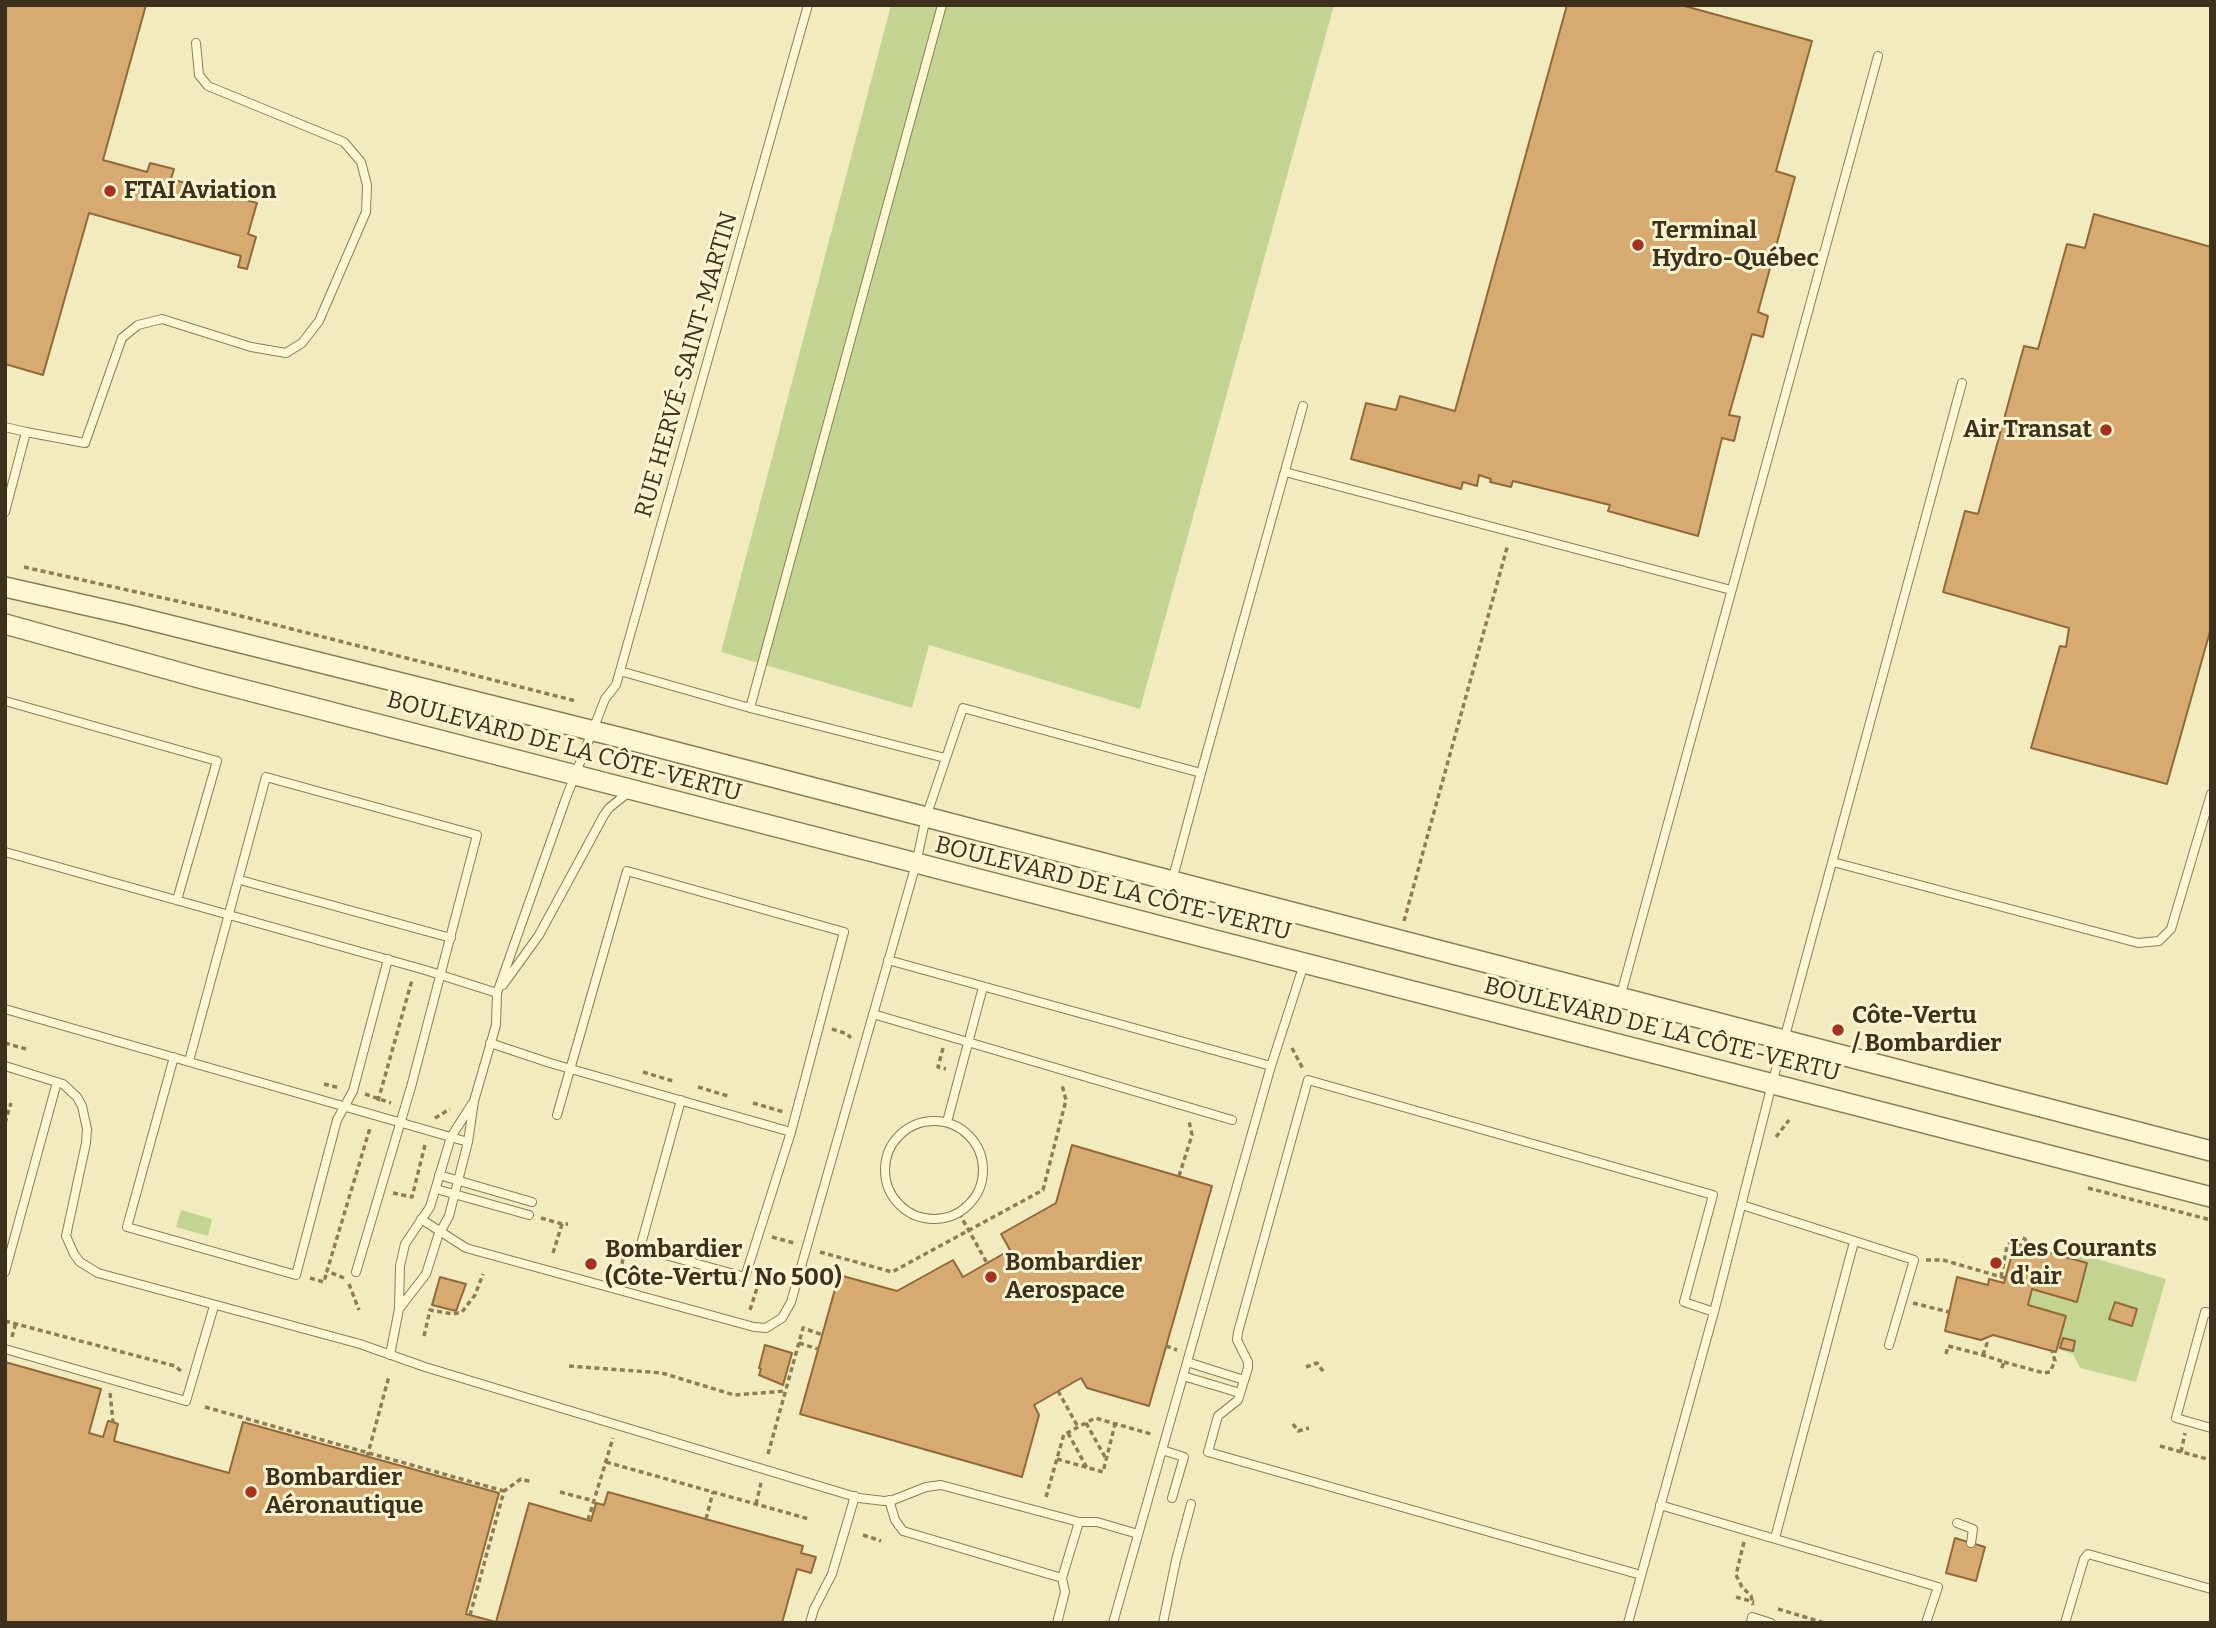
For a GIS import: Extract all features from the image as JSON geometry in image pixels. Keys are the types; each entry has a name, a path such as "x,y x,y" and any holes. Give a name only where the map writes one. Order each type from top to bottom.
{"street":[{"name":"BOULEVARD DE LA CÔTE-VERTU","path":"5,587 129,615 594,732 2211,1151"},
{"name":"BOULEVARD DE LA CÔTE-VERTU","path":"5,624 203,679 632,791 2211,1197"}],"lane":[{"name":"RUE HERVÉ-SAINT-MARTIN","path":"474,1101 496,1025 497,993 566,798 605,699 616,685 621,671 808,5"},
{"path":"750,708 942,5"},
{"path":"5,427 85,443 122,338 138,325 162,319 251,348 286,353 302,344 319,321 366,212 367,185 361,162 344,142 208,86 199,75 196,43"},
{"path":"1620,998 1878,56"},
{"path":"1628,1623 1714,1312 1772,1084 1962,383"},
{"path":"1172,881 1303,406"},
{"path":"5,512 26,432"},
{"path":"1285,472 1731,590"},
{"path":"621,671 750,708 945,758"},
{"path":"5,701 216,761 177,900"},
{"path":"421,1219 466,1248 754,1327 766,1328 775,1324 788,1311 791,1303 916,864 926,817 963,708 1201,773"},
{"path":"189,1061 266,777 477,835 442,975 356,1272"},
{"path":"5,852 388,959 497,993 539,935 604,815 632,791"},
{"path":"1833,862 2138,943 2159,941 2171,929 2211,794"},
{"path":"556,1115 627,871 844,932 791,1132 745,1278 640,1248 681,1100"},
{"path":"240,880 451,938"},
{"path":"174,1057 127,1227 296,1275 338,1117 355,1085 388,959"},
{"path":"888,960 1271,1066"},
{"path":"1113,1623 1271,1066 1304,964"},
{"path":"947,1122 983,988"},
{"path":"5,1009 468,1142"},
{"path":"873,1014 1232,1120"},
{"path":"490,1043 570,1069 791,1132"},
{"path":"6,1070 57,1082 77,1097 82,1106 86,1143 66,1236 80,1262 97,1273 360,1344 425,1367 855,1496 889,1500 926,1486 941,1485 1079,1522 1097,1522 1138,1534"},
{"path":"1641,1575 1208,1452 1218,1416 1234,1404 1244,1380 1248,1362 1239,1345 1238,1332 1308,1080 1713,1195 1684,1302 1714,1312"},
{"path":"5,1272 57,1082"},
{"path":"399,1309 426,1274 440,1231 449,1216 468,1142 474,1101"},
{"path":"390,1355 399,1309 402,1256 408,1236 430,1206 451,1137 474,1101"},
{"path":"930,1120 947,1122 962,1129 974,1140 981,1154 984,1171 980,1187 972,1201 959,1213 928,1219 913,1214 900,1205 890,1192 885,1177 888,1153 901,1133 915,1124 930,1120"},
{"path":"439,1175 532,1202"},
{"path":"436,1189 529,1215"},
{"path":"1742,1205 1914,1260 1889,1345"},
{"path":"1775,1538 1854,1242"},
{"path":"5,1349 186,1402 214,1306"},
{"path":"2211,1313 2205,1312 2176,1418 2211,1428"},
{"path":"1186,1362 1244,1380"},
{"path":"1183,1376 1240,1394"},
{"path":"1162,1450 1184,1457 1172,1498"},
{"path":"810,1623 832,1574 855,1496"},
{"path":"889,1500 895,1520 903,1531 1062,1578"},
{"path":"1163,1623 1191,1504"},
{"path":"1660,1505 1938,1587 1926,1623"},
{"path":"1057,1623 1065,1592 1062,1578 1079,1522"},
{"path":"1956,1523 1973,1530 1971,1543"},
{"path":"2065,1623 2084,1559 2088,1554 2211,1589"},
{"path":"1751,1623 1752,1617 1771,1623"}],"path":[{"path":"1399,940 1511,532"},
{"name":"BOULEVARD DE LA CÔTE-VERTU","path":"24,567 213,609 576,701"},
{"path":"378,1101 413,979"},
{"path":"820,1025 847,1034 851,1038"},
{"path":"5,1043 26,1049"},
{"path":"1278,1044 1294,1049 1308,1080"},
{"path":"643,1072 673,1081"},
{"path":"698,1087 728,1096"},
{"path":"364,1094 393,1104"},
{"path":"820,1252 892,1272 1043,1190 1066,1100"},
{"path":"5,1123 11,1103"},
{"path":"753,1103 782,1111"},
{"path":"391,1192 412,1197 425,1145 441,1134 450,1109 442,1116 430,1117"},
{"path":"1776,1137 1789,1120"},
{"path":"320,1281 324,1282 371,1123"},
{"path":"1179,1176 1192,1135"},
{"path":"353,1181 361,1183"},
{"path":"959,1213 987,1263"},
{"path":"529,1215 568,1224"},
{"path":"553,1253 562,1224"},
{"path":"1914,1260 1942,1260 2003,1278 2007,1247 2012,1239 2021,1237 2029,1247"},
{"path":"620,1272 624,1255 640,1248"},
{"path":"327,1271 349,1283 359,1310"},
{"path":"424,1336 430,1310 453,1314 462,1312 475,1295 483,1274"},
{"path":"750,1310 758,1284"},
{"path":"1932,1308 1949,1312"},
{"path":"5,1321 175,1366 182,1373"},
{"path":"12,1337 16,1322"},
{"path":"768,1454 803,1328 823,1335"},
{"path":"1983,1355 1987,1343 1985,1339"},
{"path":"799,1343 818,1349"},
{"path":"1166,1346 1176,1350"},
{"path":"1946,1354 1948,1346 2044,1373 2050,1372 2055,1361 2052,1351"},
{"path":"2001,1370 2004,1362"},
{"path":"1306,1367 1317,1363 1325,1374"},
{"path":"569,1366 662,1373 734,1395 786,1391"},
{"path":"368,1455 388,1376"},
{"path":"1058,1391 1077,1427"},
{"path":"110,1393 113,1422"},
{"path":"205,1407 368,1455 504,1491"},
{"path":"1046,1497 1064,1434 1095,1418 1150,1434"},
{"path":"1086,1423 1106,1458"},
{"path":"1057,1460 1102,1472 1115,1424"},
{"path":"1293,1424 1298,1431 1309,1428"},
{"path":"2181,1452 2185,1432"},
{"path":"1067,1433 1087,1468"},
{"path":"588,1520 613,1438"},
{"path":"2160,1446 2211,1460"},
{"path":"606,1462 809,1519"},
{"path":"470,1615 504,1491 521,1479 532,1482"},
{"path":"756,1504 762,1481"},
{"path":"559,1492 594,1501"},
{"path":"706,1519 713,1492"},
{"path":"863,1535 881,1541"},
{"path":"1743,1545 1737,1575 1753,1602"}],"green space":[{"path":"891,5 1334,5 1140,709 929,645 912,708 721,652"},
{"path":"181,1210 212,1219 208,1236 176,1227"},
{"path":"2063,1249 2166,1279 2136,1382 2080,1368 2073,1354 2057,1349 2066,1316 2028,1305 2032,1289 2077,1301 2087,1264 2061,1256"}],"building":[{"name":"FTAI Aviation","path":"5,5 146,5 103,160 147,172 150,163 174,169 171,179 257,203 248,234 256,237 247,269 238,267 241,256 89,213 43,375 5,364"},
{"name":"Terminal Hydro-Québec","path":"1567,5 1681,5 1812,41 1776,171 1795,177 1758,312 1768,316 1763,337 1752,334 1729,415 1740,417 1734,441 1722,438 1698,536 1608,511 1610,505 1513,481 1511,487 1490,482 1491,479 1479,475 1477,486 1463,482 1461,489 1351,459 1366,403 1396,410 1400,396 1455,411"},
{"name":"Air Transat","path":"2094,214 2211,247 2211,628 2167,784 2031,748 2060,646 2066,647 2069,628 1943,592 1965,511 1978,514 2024,346 2038,349 2067,244 2085,248"},
{"path":"1072,1145 1212,1186 1149,1406 1087,1388 1081,1378 1034,1405 1039,1415 1022,1477 800,1414 839,1275 897,1291 953,1260 963,1277 1010,1250 1001,1234 1056,1203"},
{"path":"2015,1243 2087,1263 2077,1302 2032,1289 2028,1305 2066,1316 2056,1352 1993,1335 1981,1340 1945,1331 1957,1277 1988,1285 1989,1279 2004,1283"},
{"path":"440,1277 466,1284 456,1311 432,1305"},
{"path":"2115,1302 2137,1309 2132,1326 2109,1319"},
{"path":"2063,1338 2075,1341 2073,1351 2060,1348"},
{"path":"765,1345 792,1353 783,1385 759,1375"},
{"name":"Bombardier Aéronautique","path":"5,1362 101,1389 89,1433 103,1437 108,1421 113,1422 118,1424 114,1441 229,1473 243,1422 499,1493 466,1614 496,1622 529,1503 591,1521 596,1503 604,1505 608,1492 803,1546 801,1553 816,1557 811,1573 797,1569 782,1623 5,1623"},
{"path":"1955,1538 1985,1547 1976,1581 1946,1573"}],"place":[{"name":"FTAI Aviation","path":"110,191"},
{"name":"Terminal Hydro-Québec","path":"1638,245"},
{"name":"Air Transat","path":"2106,430"},
{"name":"Côte-Vertu / Bombardier","path":"1838,1030"},
{"name":"Les Courants d'air","path":"1996,1263"},
{"name":"Bombardier (Côte-Vertu / No 500)","path":"591,1264"},
{"name":"Bombardier Aerospace","path":"991,1277"},
{"name":"Bombardier Aéronautique","path":"251,1492"}]}
